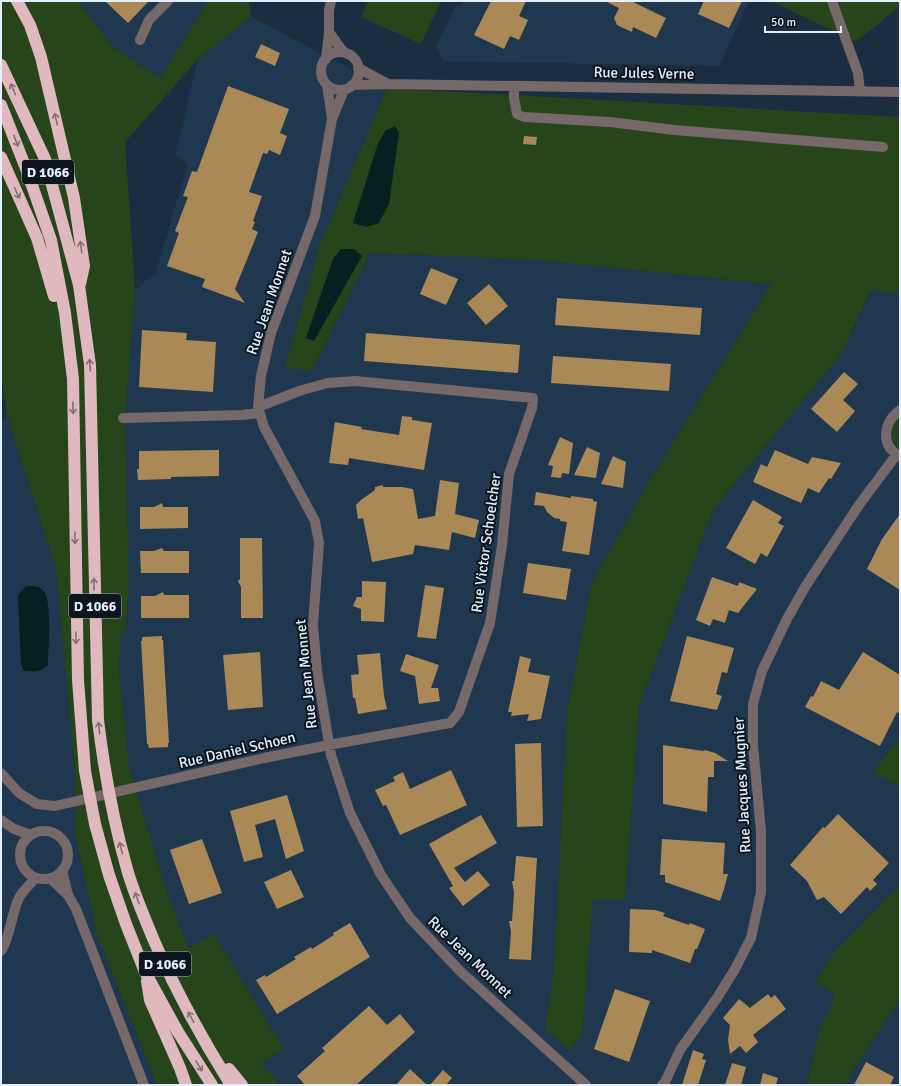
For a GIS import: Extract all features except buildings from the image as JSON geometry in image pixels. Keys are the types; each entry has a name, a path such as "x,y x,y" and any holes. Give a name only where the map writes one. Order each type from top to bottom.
{"highway":[{"path":"17,1 30,25 41,57 74,198 84,266 79,285"},
{"name":"D 1066","path":"1,65 45,159 79,285 90,365 98,720 103,766 115,822 127,870 144,918 174,985 209,1051 232,1085"},
{"name":"D 1066","path":"1,105 25,164 51,240 65,313 73,378 75,449 75,585 78,680 85,771 95,824 109,875 145,972 178,1032 212,1085"},
{"path":"1,157 37,238 54,293 64,369 73,378"},
{"path":"145,972 150,1000 186,1085"},
{"path":"209,1051 232,1072 242,1085"}],"street":[{"path":"140,40 149,20 168,1"},
{"path":"329,32 341,48 355,60 358,68 357,78 348,88 335,89 327,85 321,72 326,59 331,1"},
{"path":"832,1 858,73 860,91"},
{"path":"326,59 329,56 338,53 347,54"},
{"name":"Rue Jules Verne","path":"358,68 388,84"},
{"name":"Rue Jules Verne","path":"348,88 388,84 900,92"},
{"name":"Rue Jean Monnet","path":"327,85 332,119"},
{"path":"514,86 514,98 517,114 524,117 610,122 674,130 883,147"},
{"name":"Rue Jean Monnet","path":"348,88 332,119 315,216 271,333 261,376 259,410 264,427 314,521 319,543 313,625 317,671 329,745 350,813 381,875 410,918 460,971 586,1085"},
{"name":"Rue Victor Schoelcher","path":"259,410 302,390 328,383 355,381 533,398 532,408 510,474 502,545 490,623 459,712 450,723 329,745"},
{"path":"123,418 234,415 259,410"},
{"path":"898,455 890,448 886,440 886,431 890,418 900,410"},
{"name":"Rue Jacques Mugnier","path":"664,1084 680,1050 717,998 735,969 750,938 761,892 761,831 753,745 753,704 762,671 787,619 805,587 859,505 898,455"},
{"name":"Rue Daniel Schoen","path":"1,772 19,793 37,804 55,806 329,745"},
{"path":"1,820 14,829 30,835"},
{"path":"14,829 21,846"},
{"path":"37,832 52,832 59,836 64,842 68,856 66,864 57,875 50,878 35,878 28,874 23,868 20,862 21,846 30,835 37,832"},
{"path":"62,870 68,895 76,909 144,1085"},
{"path":"1,951 22,891 31,884 35,878"},
{"path":"50,878 68,895"}],"shaded area":[{"path":"78,1 208,1 160,78 113,47"},
{"path":"463,1 749,1 719,66 444,61 436,48 456,5 461,6"},
{"path":"251,17 387,88 320,245 312,371 370,253 537,260 771,284 653,475 592,582 567,711 554,967 545,1029 582,1034 593,899 625,899 639,706 713,510 842,353 872,290 900,294 900,737 873,772 900,787 900,885 833,953 815,982 835,995 819,1032 807,1085 280,1085 261,1063 284,1049 214,934 189,948 166,890 129,766 119,670 121,631 126,630 129,585 125,422 135,290 156,272 188,164 175,157 198,59"},
{"path":"395,126 399,133 389,204 379,223 366,227 353,223 378,143 386,130"},
{"path":"341,249 354,249 362,256 314,341 306,338 333,259"},
{"path":"7,415 56,569 75,770 75,834 97,935 157,1085 1,1085 1,424"},
{"path":"26,586 35,586 43,590 46,595 49,614 48,665 40,670 34,671 24,671 21,665 18,595"},
{"path":"900,999 900,1085 845,1085 860,1060"}],"green space":[{"path":"1,1 78,1 113,47 160,78 208,1 249,1 251,17 198,59 125,142 135,290 125,422 129,585 126,630 121,631 119,670 129,766 166,890 189,948 214,934 284,1049 261,1063 280,1085 157,1085 97,935 75,834 75,770 56,569 7,415 1,371"},
{"path":"368,1 435,1 440,3 421,44 361,17"},
{"path":"771,1 900,1 900,6 856,42"},
{"path":"387,88 900,117 900,294 871,290 842,353 713,510 639,706 625,900 593,900 582,1034 570,1051 545,1029 554,967 567,711 592,582 653,475 771,284 537,260 370,253 312,371 285,368 320,245"},
{"path":"900,417 900,449 892,437 892,429"},
{"path":"900,737 900,787 873,772"},
{"path":"900,885 900,999 845,1085 807,1085 819,1032 835,995 815,982 833,953"}]}
